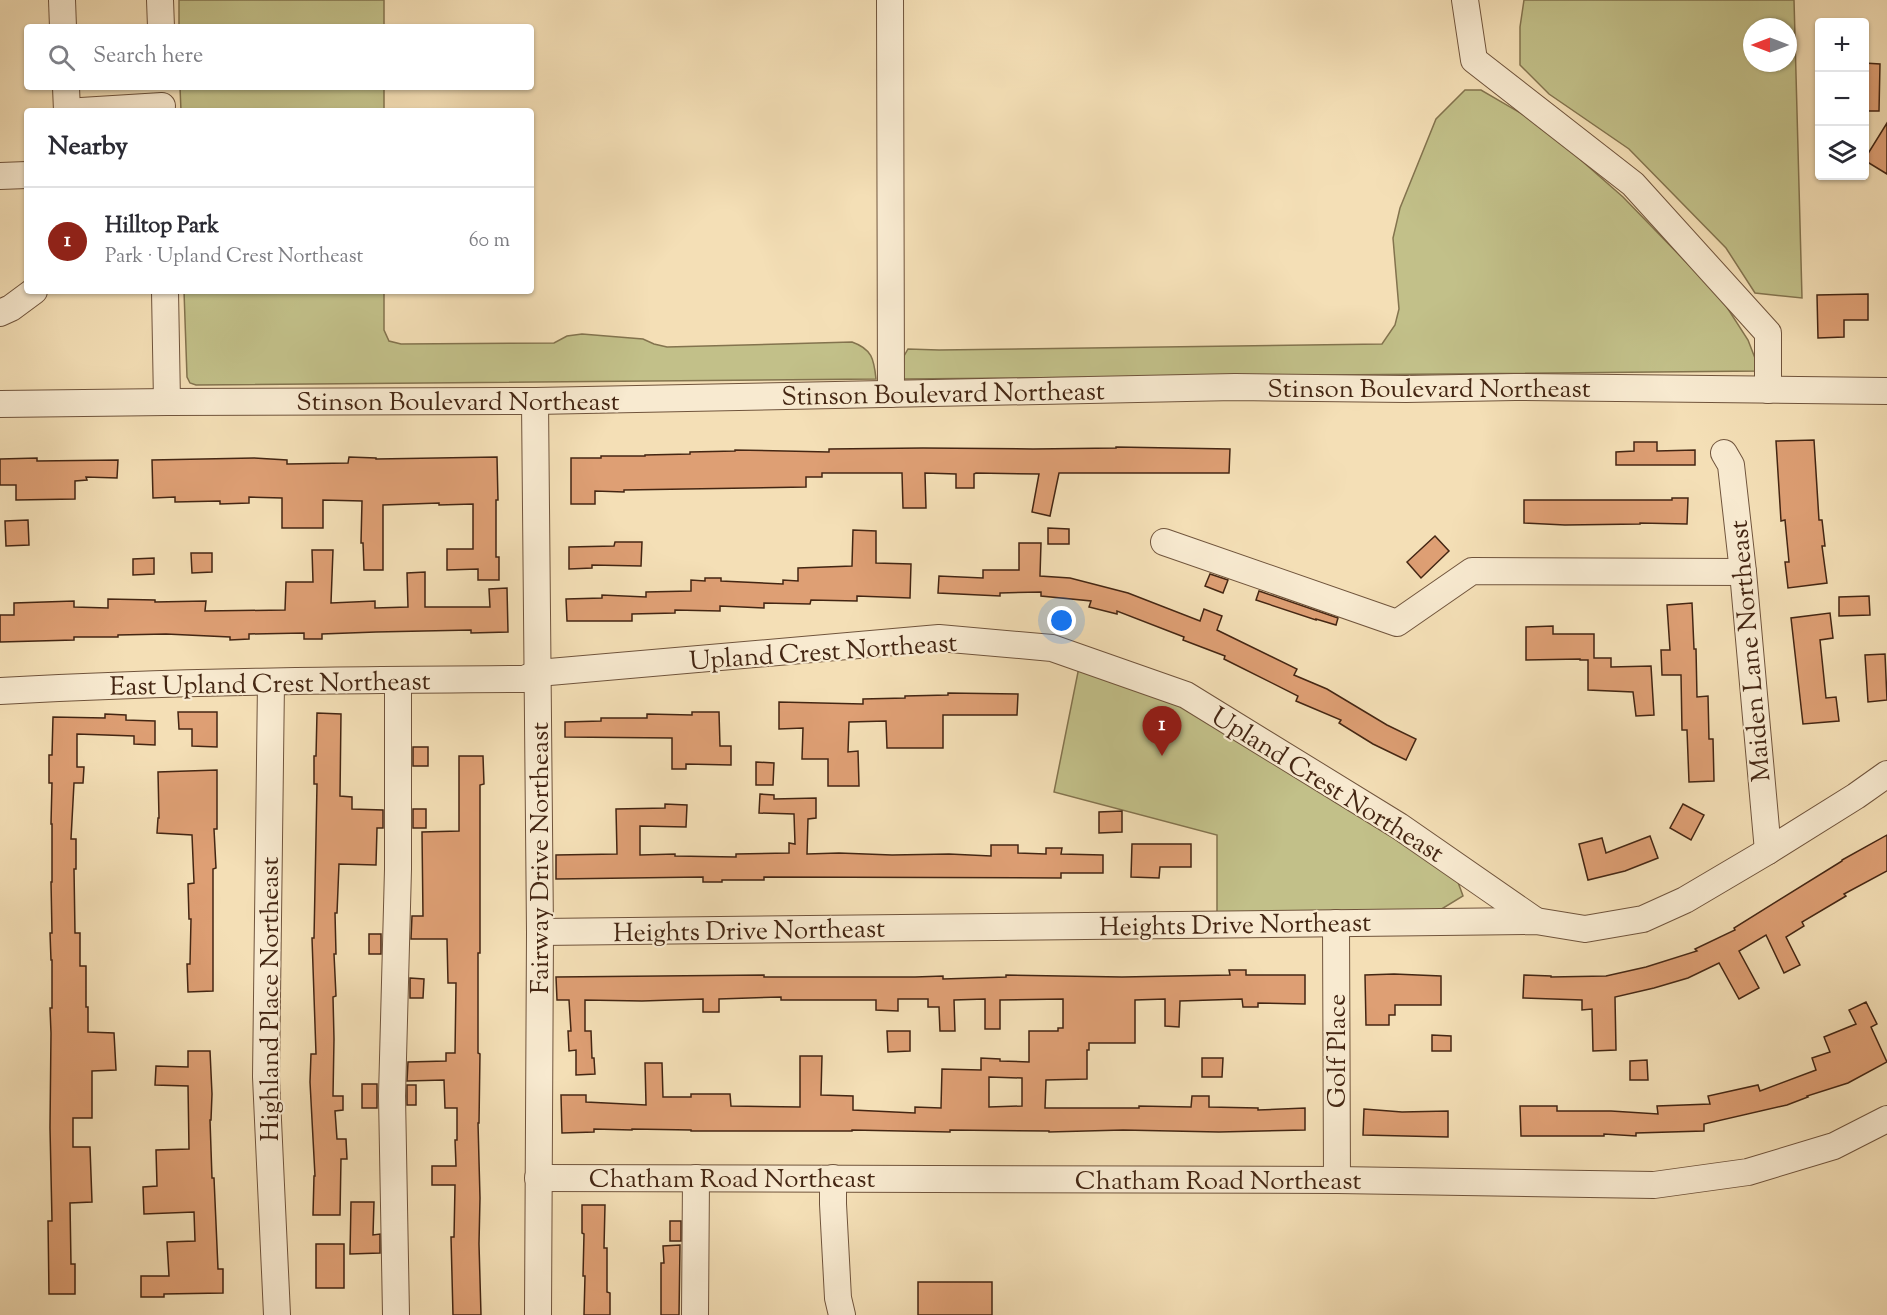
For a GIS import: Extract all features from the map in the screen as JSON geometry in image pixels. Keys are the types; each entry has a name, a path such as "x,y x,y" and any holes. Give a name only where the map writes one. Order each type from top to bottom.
{"street":[{"path":"62,0 63,24"},
{"path":"160,0 161,24"},
{"path":"890,0 891,394"},
{"path":"1465,0 1474,60 1633,183 1768,333 1768,390"},
{"path":"66,90 68,108"},
{"path":"105,108 162,101"},
{"path":"0,176 24,175"},
{"path":"0,313 30,294"},
{"path":"165,294 166,402"},
{"name":"Stinson Boulevard Northeast","path":"0,404 535,401 1235,387 1887,391"},
{"name":"Fairway Drive Northeast","path":"535,401 540,932 538,1315"},
{"name":"Maiden Lane Northeast","path":"1724,453 1731,465 1743,572 1768,851"},
{"path":"1164,542 1397,623 1472,571 1743,572"},
{"name":"Upland Crest Northeast","path":"538,673 939,638 1052,648 1186,695 1400,826 1536,921"},
{"name":"East Upland Crest Northeast","path":"0,691 83,686 524,679 538,673"},
{"path":"396,1315 392,1096 398,869 398,680"},
{"name":"Highland Place Northeast","path":"271,682 266,1077 277,1315"},
{"name":"Heights Drive Northeast","path":"540,932 1536,921 1585,929 1643,920 1684,900 1768,851 1887,774"},
{"name":"Golf Place","path":"1336,922 1336,1180"},
{"name":"Chatham Road Northeast","path":"538,1178 1336,1180 1654,1185 1748,1172 1834,1146 1887,1119"},
{"path":"695,1315 696,1178"},
{"path":"833,1178 838,1298 841,1315"}],"shaded area":[{"path":"179,0 384,0 384,24 179,24"},
{"path":"1524,0 1794,0 1794,18 1743,18 1743,72 1796,72 1802,298 1755,293 1726,248 1629,149 1549,94 1520,65 1520,27"},
{"path":"180,90 384,90 384,108 181,108"},
{"path":"1465,90 1481,90 1541,125 1623,197 1721,298 1748,340 1760,371 903,379 904,356 908,349 1382,344 1395,325 1399,309 1393,238 1400,208 1436,119"},
{"path":"184,294 384,294 384,330 389,341 401,344 554,343 567,336 582,334 643,339 667,347 852,342 864,348 871,356 876,379 196,385 190,383 187,377"},
{"path":"1079,667 1179,704 1455,874 1463,896 1440,910 1217,915 1217,835 1054,792"}],"building":[{"path":"1869,63 1880,64 1879,111 1869,111"},
{"path":"1887,123 1887,174 1869,163 1869,152"},
{"path":"1868,294 1868,320 1844,320 1844,337 1818,338 1817,295"},
{"path":"1814,440 1819,520 1822,520 1825,546 1822,546 1827,583 1788,588 1785,562 1789,562 1785,520 1781,521 1776,441"},
{"path":"1634,442 1657,442 1657,451 1695,450 1695,465 1616,465 1616,452 1634,451"},
{"path":"1116,447 1230,449 1229,473 1059,473 1050,516 1032,512 1039,474 976,473 974,474 974,488 956,488 956,474 925,473 926,508 903,508 902,473 822,473 822,477 806,477 806,487 595,491 595,504 571,504 571,458 690,454 690,452 735,450 829,452 829,449"},
{"path":"349,457 376,459 497,457 496,557 499,557 499,580 478,580 478,569 447,570 447,549 473,549 473,504 383,505 383,570 364,570 363,543 361,543 362,501 323,500 323,528 282,528 282,498 249,497 249,503 220,504 220,501 175,502 175,497 153,498 152,460 254,458 287,460 287,464 348,463"},
{"path":"37,458 37,461 118,460 117,478 86,477 87,480 75,481 75,499 16,500 16,485 0,485 0,459"},
{"path":"1672,498 1688,498 1687,524 1524,523 1524,500 1672,500"},
{"path":"28,520 29,545 6,546 5,521"},
{"path":"1048,528 1069,529 1069,544 1048,544"},
{"path":"853,530 876,531 876,563 911,564 910,598 857,596 857,601 811,600 810,604 764,603 764,608 720,606 720,611 675,610 675,613 632,614 632,621 567,621 566,599 602,598 602,595 646,597 646,592 691,591 691,580 705,581 705,578 783,584 783,580 798,581 798,568 852,566"},
{"path":"1435,536 1449,551 1421,578 1407,562"},
{"path":"615,542 642,542 641,566 592,565 592,568 569,569 569,547 614,546"},
{"path":"1019,543 1041,543 1040,576 1070,578 1128,593 1200,621 1204,609 1222,616 1217,630 1297,669 1294,675 1327,689 1387,725 1416,739 1406,760 1373,744 1339,723 1341,720 1296,701 1298,696 1224,659 1225,656 1117,611 1117,614 1089,607 1091,601 1041,596 1041,592 1000,593 1000,596 938,593 939,576 983,578 983,570 1019,570"},
{"path":"312,550 333,550 331,603 375,601 375,608 408,607 407,573 425,572 425,607 490,607 489,589 507,588 508,632 471,633 471,630 322,634 322,639 304,639 304,633 249,634 249,639 230,640 230,637 166,634 0,642 0,615 14,615 14,603 74,601 74,607 108,608 108,599 155,600 155,602 206,601 205,611 285,610 286,582 313,582"},
{"path":"191,553 212,553 212,572 192,573"},
{"path":"154,558 154,574 133,575 133,559"},
{"path":"1210,574 1228,580 1223,593 1205,586"},
{"path":"1259,591 1338,618 1336,625 1256,600"},
{"path":"1869,596 1870,615 1839,616 1839,597"},
{"path":"1692,603 1697,697 1708,696 1709,739 1713,739 1714,781 1689,782 1687,730 1682,730 1681,675 1662,675 1661,650 1670,650 1667,605"},
{"path":"1830,613 1833,638 1820,640 1826,698 1836,697 1839,721 1803,724 1791,618"},
{"path":"1553,626 1553,634 1594,634 1594,658 1611,658 1611,667 1651,666 1654,715 1636,716 1633,692 1588,690 1588,660 1526,660 1526,627"},
{"path":"1885,654 1887,700 1868,702 1865,655"},
{"path":"948,693 1018,694 1017,715 943,715 943,748 887,748 886,721 849,722 848,752 858,751 859,786 828,786 828,759 802,759 803,728 779,729 779,702 863,704 863,699 948,695"},
{"path":"178,712 217,712 217,747 192,746 192,729 179,729"},
{"path":"692,712 719,712 720,746 731,746 731,765 686,764 686,769 672,769 672,738 565,737 565,722 601,721 601,718 647,718 647,714 692,715"},
{"path":"317,713 341,714 340,796 352,797 352,809 383,810 383,828 377,828 376,865 339,864 337,913 335,913 336,996 333,997 333,1096 343,1096 343,1110 335,1111 337,1139 346,1139 347,1159 341,1159 340,1215 313,1215 315,1176 310,1082 311,1054 316,1054 312,938 314,938 317,784 314,784 314,756 316,756"},
{"path":"105,714 126,715 126,720 155,721 155,745 134,744 134,736 77,734 77,767 84,767 83,783 74,783 71,839 76,839 75,933 80,933 80,966 86,966 88,1032 114,1033 116,1070 92,1071 92,1118 73,1118 73,1147 90,1147 92,1202 70,1203 71,1264 75,1264 75,1294 49,1294 48,1221 52,1221 50,1008 52,1008 52,960 50,933 52,933 52,783 49,783 49,755 52,755 53,717 105,718"},
{"path":"413,747 428,747 428,766 413,766"},
{"path":"459,756 483,756 484,784 480,785 480,953 478,953 481,1315 453,1315 451,1237 454,1237 455,1185 432,1185 432,1166 456,1166 457,1108 445,1108 444,1080 407,1081 408,1062 446,1061 446,1053 455,1053 456,983 448,983 447,939 411,939 412,916 423,916 422,832 459,831"},
{"path":"756,762 774,763 773,785 756,785"},
{"path":"217,770 217,829 214,829 216,868 213,869 213,991 188,992 187,964 190,964 191,919 189,919 188,884 194,883 192,835 157,833 158,772"},
{"path":"760,794 774,795 774,799 816,798 816,818 808,819 807,854 991,856 991,845 1018,845 1018,853 1046,854 1046,848 1062,848 1061,854 1103,855 1103,873 1061,873 1061,878 764,877 764,880 722,880 722,882 703,882 703,877 556,879 556,855 617,854 616,809 665,808 665,804 687,805 686,827 640,826 640,855 736,857 736,854 789,853 789,843 795,844 794,814 759,813"},
{"path":"1683,804 1704,815 1691,840 1670,828"},
{"path":"413,809 426,809 426,828 413,828"},
{"path":"1122,811 1122,832 1099,833 1099,812"},
{"path":"1887,835 1887,871 1844,894 1846,896 1802,922 1804,926 1786,937 1800,965 1784,973 1766,935 1739,951 1759,988 1739,999 1719,963 1688,978 1615,997 1616,1050 1593,1051 1592,1009 1582,1010 1582,1000 1523,998 1524,975 1606,976 1646,967 1697,951 1695,949 1735,930 1734,928 1842,860"},
{"path":"1650,836 1658,858 1625,871 1588,880 1579,844 1602,838 1606,853"},
{"path":"1132,844 1191,844 1191,867 1160,867 1159,878 1131,877"},
{"path":"369,934 381,934 381,954 369,954"},
{"path":"1229,970 1246,970 1246,975 1305,975 1305,1004 1258,1003 1258,1007 1243,1007 1242,999 1180,1001 1179,1027 1165,1026 1165,999 1135,1000 1135,1043 1089,1043 1087,1079 1046,1080 1045,1108 1191,1107 1192,1096 1209,1096 1209,1107 1258,1108 1258,1110 1305,1108 1305,1130 1049,1132 950,1130 950,1132 594,1129 594,1132 562,1133 561,1095 586,1095 586,1102 646,1105 645,1063 662,1063 663,1097 730,1094 731,1106 800,1107 800,1056 822,1056 821,1095 853,1096 853,1110 915,1113 915,1107 941,1108 942,1069 981,1070 981,1058 1029,1062 1029,1031 1058,1031 1058,1028 1063,1028 1063,999 1000,1000 1000,1029 985,1029 985,999 954,1000 955,1031 940,1031 939,1007 928,1007 928,999 898,999 898,1011 876,1010 876,1000 781,1000 781,997 719,999 719,1012 703,1012 703,999 585,1000 585,1031 591,1031 595,1074 576,1075 576,1050 569,1051 568,1031 571,1031 569,1000 557,1000 556,977 764,975 764,977 943,976 943,979 1006,977 1006,975 1122,977 1230,975","holes":["989,1077 1022,1078 1022,1106 989,1107"]},
{"path":"1365,975 1441,976 1441,1005 1395,1005 1395,1015 1389,1015 1389,1025 1366,1025"},
{"path":"410,978 424,979 423,998 410,998"},
{"path":"1866,1002 1877,1024 1871,1027 1887,1062 1848,1083 1787,1105 1704,1124 1704,1131 1636,1133 1636,1136 1604,1134 1604,1136 1521,1136 1520,1106 1557,1106 1557,1111 1658,1114 1657,1106 1710,1104 1708,1096 1758,1085 1760,1091 1816,1070 1812,1058 1830,1052 1824,1037 1856,1024 1849,1010"},
{"path":"887,1031 910,1031 910,1051 888,1052"},
{"path":"1432,1035 1451,1036 1451,1051 1432,1051"},
{"path":"188,1051 210,1051 212,1178 214,1178 218,1269 223,1269 223,1293 164,1294 164,1297 141,1297 141,1276 169,1276 167,1242 195,1241 194,1212 144,1214 143,1187 157,1186 156,1150 189,1149 188,1086 155,1085 156,1066 188,1067"},
{"path":"1202,1058 1223,1058 1222,1077 1202,1077"},
{"path":"1647,1060 1648,1080 1630,1080 1630,1061"},
{"path":"362,1084 377,1084 377,1108 362,1108"},
{"path":"407,1085 416,1085 416,1105 407,1105"},
{"path":"1364,1109 1402,1112 1448,1111 1448,1137 1363,1135"},
{"path":"351,1202 374,1202 373,1235 380,1234 380,1253 350,1254"},
{"path":"582,1205 605,1205 604,1248 607,1248 607,1292 610,1293 610,1315 584,1315"},
{"path":"670,1221 681,1221 681,1241 670,1241"},
{"path":"316,1244 344,1244 344,1288 316,1288"},
{"path":"680,1245 679,1315 661,1315 663,1246"},
{"path":"918,1282 992,1282 992,1315 918,1315"}],"place":[{"name":"Hilltop Park","path":"1162,756"}]}
